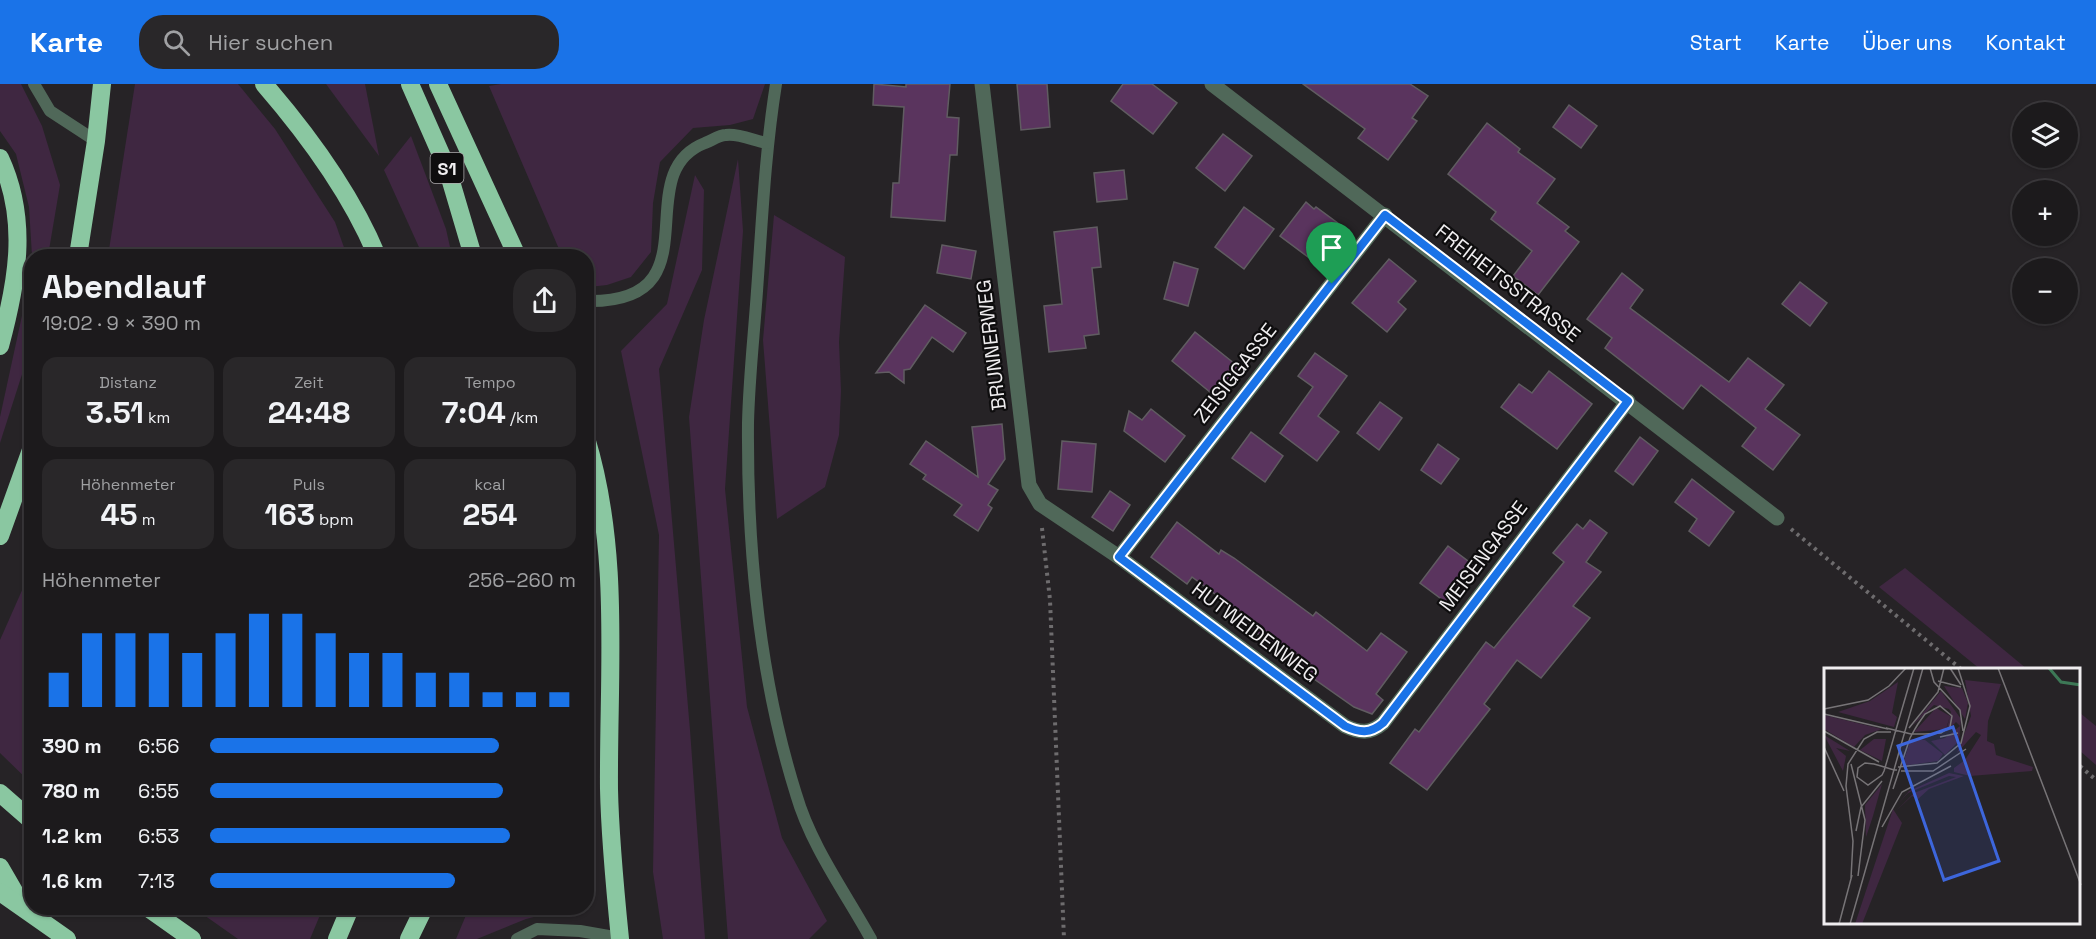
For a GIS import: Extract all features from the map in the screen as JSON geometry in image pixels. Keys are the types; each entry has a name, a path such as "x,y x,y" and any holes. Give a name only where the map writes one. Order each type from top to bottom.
{"highway":[{"path":"79,249 96,141 102,84"},
{"name":"S1","path":"410,84 447,168 471,249"},
{"path":"438,84 514,249"},
{"path":"268,86 300,126 344,192 373,249"},
{"path":"0,158 10,181 19,237 12,300 0,346"},
{"path":"594,478 605,533 611,618 609,789 613,873 620,938"},
{"path":"0,543 3,530 24,485"},
{"path":"0,793 24,814"},
{"path":"0,867 24,907"},
{"path":"0,892 24,908"},
{"path":"33,915 67,939"},
{"path":"158,915 192,939"},
{"path":"337,939 347,915"},
{"path":"409,939 421,915"}],"street":[{"name":"BRUNNERWEG","path":"982,84 1029,485 1040,504"},
{"name":"FREIHEITSSTRASSE","path":"1212,84 1628,401 1777,518"},
{"name":"ZEISIGGASSE","path":"1119,557 1385,215"},
{"name":"MEISENGASSE","path":"1369,732 1383,723 1628,401"},
{"path":"1040,504 1119,557"},
{"name":"HUTWEIDENWEG","path":"1119,557 1345,726 1358,732 1369,732"}],"lane":[{"path":"34,84 50,111 96,141"},
{"path":"776,84 767,143 748,422 750,513 757,604 775,712 796,796 820,851 871,939"},
{"path":"594,301 612,301 639,291 659,270 666,244 668,190 676,166 696,147 727,135 767,143"},
{"path":"517,939 537,929 580,931 620,938"}],"path":[{"path":"1040,504 1050,600 1064,939"},
{"path":"1777,518 1960,668"},
{"path":"2081,768 2096,780"}],"shaded area":[{"path":"0,84 21,84 42,126 60,185 49,249 32,249 29,207 16,154 0,131"},
{"path":"135,84 238,84 275,129 335,222 345,249 109,249"},
{"path":"326,84 365,84 379,156"},
{"path":"501,84 765,84 753,119 730,125 693,128 660,162 653,203 651,252 631,277 607,285 594,286 594,249 559,249 489,86"},
{"path":"411,136 446,229 450,249 420,249 384,170"},
{"path":"738,159 743,231 725,489 747,707 782,838 827,921 809,939 728,939 689,417 704,320"},
{"path":"695,175 704,190 702,270 659,369 690,730 705,939 663,939 653,872 659,535 621,351 667,304"},
{"path":"774,215 845,257 839,342 841,391 839,435 825,487 777,519 763,340"},
{"path":"24,306 24,368 0,443 0,417"},
{"path":"1905,568 2026,668 1979,668 1879,587"},
{"path":"24,586 24,776 0,753 0,640"},
{"path":"2081,714 2096,726 2096,765 2081,752"},
{"path":"204,915 320,915 310,939 238,939"},
{"path":"466,915 542,915 477,939 456,939"}],"building":[{"path":"874,84 906,87 906,84 950,84 947,117 959,118 957,155 950,155 945,221 891,217 893,183 899,183 904,107 873,105"},
{"path":"1017,84 1047,84 1050,127 1021,130"},
{"path":"1123,84 1152,84 1177,103 1153,134 1111,101"},
{"path":"1303,84 1410,84 1428,96 1412,118 1417,121 1388,160 1358,138 1365,129"},
{"path":"1569,105 1597,126 1581,148 1553,127"},
{"path":"1487,123 1520,149 1518,152 1555,179 1537,203 1569,227 1565,231 1579,242 1538,295 1513,276 1532,251 1491,219 1496,212 1448,174"},
{"path":"1223,134 1252,156 1225,191 1196,168"},
{"path":"1124,170 1127,199 1097,202 1094,173"},
{"path":"1306,202 1343,227 1316,263 1280,236"},
{"path":"1244,207 1274,229 1244,269 1215,247"},
{"path":"1097,227 1101,267 1092,268 1099,334 1084,336 1086,348 1049,352 1044,306 1062,304 1054,232"},
{"path":"942,245 976,251 971,279 937,273"},
{"path":"1389,259 1416,281 1398,302 1406,309 1387,332 1352,303"},
{"path":"1174,262 1198,269 1188,306 1164,299"},
{"path":"1622,273 1643,290 1630,308 1729,382 1748,358 1784,385 1765,409 1800,435 1773,470 1742,446 1756,428 1701,385 1683,409 1605,348 1612,338 1587,319"},
{"path":"1800,282 1827,303 1810,326 1782,304"},
{"path":"925,305 966,333 953,352 932,337 910,369 904,370 904,383 889,372 876,373"},
{"path":"1195,332 1240,368 1216,397 1172,361"},
{"path":"1315,353 1347,376 1318,416 1339,432 1317,461 1280,433 1313,387 1298,376"},
{"path":"1549,371 1592,404 1557,449 1501,407 1519,384 1532,393"},
{"path":"1380,402 1402,418 1379,450 1357,433"},
{"path":"1151,409 1185,436 1165,462 1124,431 1129,411 1142,420"},
{"path":"1002,424 1005,459 988,484 998,490 988,505 992,508 978,531 954,515 962,505 923,479 926,475 910,464 926,441 978,477 972,427"},
{"path":"1251,432 1283,456 1265,482 1232,458"},
{"path":"1640,437 1658,451 1633,485 1615,471"},
{"path":"1062,441 1096,444 1092,492 1058,489"},
{"path":"1438,444 1459,459 1441,484 1421,470"},
{"path":"1692,479 1734,512 1709,546 1689,531 1697,519 1675,502"},
{"path":"1110,491 1130,505 1113,531 1092,517"},
{"path":"1590,520 1607,533 1586,562 1601,572 1573,606 1590,618 1541,678 1517,660 1484,704 1490,709 1427,790 1390,763 1415,729 1419,732 1486,642 1494,648 1564,562 1553,553 1577,524 1583,529"},
{"path":"1177,522 1219,554 1221,550 1234,558 1313,616 1316,612 1367,651 1381,633 1407,652 1376,694 1383,700 1372,714 1354,707 1290,662 1292,659 1247,626 1251,621 1192,577 1187,584 1151,557"},
{"path":"1448,546 1476,567 1448,604 1420,583"}],"route":[{"path":"1385,215 1628,401 1383,723 1369,732 1358,732 1345,726 1119,557 1332,284 1385,215"}]}
